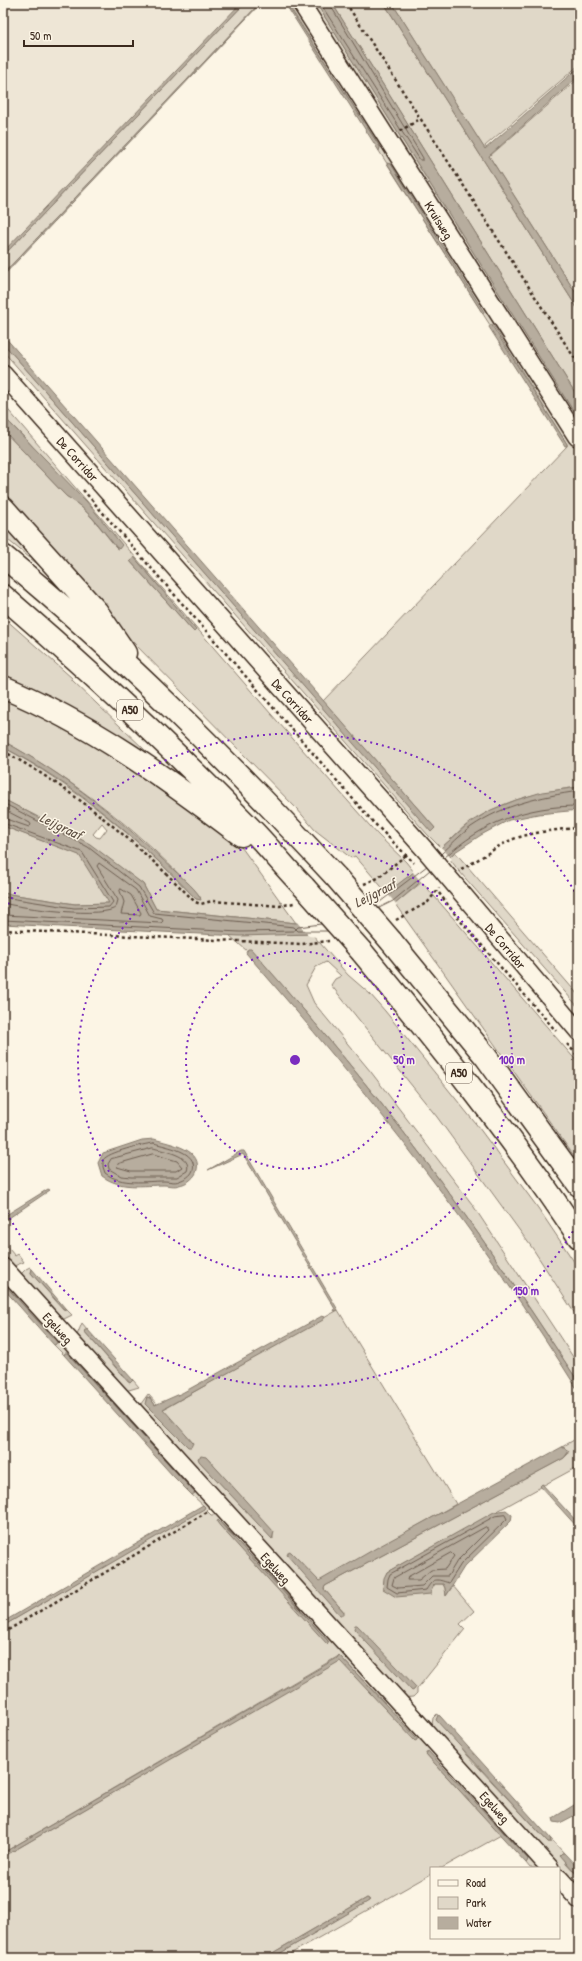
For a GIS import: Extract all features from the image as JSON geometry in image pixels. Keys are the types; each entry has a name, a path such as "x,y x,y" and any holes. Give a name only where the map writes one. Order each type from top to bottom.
{"highway":[{"name":"A50","path":"3,508 97,612 144,682"},
{"name":"A50","path":"3,556 144,682 246,782 336,877 392,931 579,1185"},
{"name":"A50","path":"3,596 105,686 181,759 252,830 299,887 362,952 426,1029 489,1111 552,1196 579,1237"},
{"name":"A50","path":"3,687 35,700 74,721 160,774 299,887"}],"street":[{"name":"Kruisweg","path":"301,3 577,437"},
{"name":"De Corridor","path":"3,374 427,852 443,880 579,1032"},
{"name":"Egelweg","path":"3,1267 549,1867"},
{"path":"560,1879 579,1900"}],"path":[{"path":"346,3 579,365"},
{"path":"397,133 420,119"},
{"name":"De Corridor","path":"79,485 373,822 414,863"},
{"path":"3,751 30,766 83,802 153,862 195,902 201,904 212,901 280,906 299,887"},
{"path":"392,931 428,902 443,880 474,863 510,840 555,830 579,828"},
{"path":"357,886 378,878 406,855"},
{"name":"De Corridor","path":"434,886 443,880 458,918 560,1036"},
{"path":"3,930 302,944 334,941"},
{"path":"565,1041 579,1057"},
{"path":"3,1633 220,1505"}],"shaded area":[{"path":"3,3 241,3 3,253"}],"green space":[{"path":"245,3 260,3 3,274 3,256"},
{"path":"284,3 296,3 579,435 579,787 522,798 495,808 469,823 441,848 427,834 3,351 3,343 431,831 435,828 323,701 567,446 567,444 493,325 490,325 379,151 380,147 288,4 286,5"},
{"path":"304,3 316,3 579,420 579,434"},
{"path":"332,3 384,3 579,311 579,399"},
{"path":"392,3 579,3 579,65 485,146 491,155 579,78 579,298"},
{"path":"3,404 271,714 378,835 406,862 414,872 387,893 355,856 351,858 315,830 297,809 132,641 3,501 3,430 66,496 87,512 119,549 27,440 3,416","holes":["134,557 196,630 194,632 130,561"]},
{"path":"3,518 63,585 3,536"},
{"path":"3,617 72,678 72,680 170,774 3,682"},
{"path":"3,692 30,704 207,817 242,848 296,923 156,909 143,884 36,816 3,799 3,747 56,779 106,816 175,877 196,899 201,898 157,853 109,811 57,774 3,741","holes":["102,823 107,829 100,838 93,834"]},
{"path":"3,826 80,855 110,903 75,904 3,893"},
{"path":"455,852 579,996 579,1008 459,871 449,858"},
{"path":"422,882 579,1064 579,1163 395,904"},
{"path":"312,934 348,975 370,994 385,1011 476,1124 538,1208 579,1269 579,1320 533,1249 437,1117 331,985 335,979 341,976 326,962 316,967 306,985 314,1003 371,1072 472,1204 579,1366 579,1383 481,1237 403,1131 346,1060 267,968 251,950 247,951 229,935"},
{"path":"3,1242 15,1256 18,1254 24,1262 9,1268 3,1262"},
{"path":"30,1267 32,1269 31,1273 63,1309 65,1310 65,1308 72,1315 58,1322 18,1277"},
{"path":"3,1273 210,1501 207,1511 211,1515 223,1514 544,1867 529,1867 526,1863 527,1862 427,1751 426,1754 501,1835 444,1867 430,1867 430,1875 283,1958 272,1958 370,1900 367,1898 264,1958 3,1958 3,1857 340,1660 385,1703 339,1655 3,1853 3,1626 205,1507 192,1495 194,1491 67,1353 64,1355 54,1345 56,1342 3,1283","holes":["218,1520 239,1541 329,1642"]},
{"path":"338,1310 456,1504 319,1582 291,1552 289,1552 344,1612 324,1589 325,1586 564,1458 568,1454 565,1448 562,1447 579,1437 579,1466 544,1485 542,1484 540,1486 541,1487 387,1572 383,1584 431,1591 435,1584 443,1584 446,1596 453,1586 474,1611 460,1624 465,1629 417,1689 417,1693 413,1697 400,1698 138,1408 148,1394 157,1404 155,1405 150,1398 147,1397 146,1401 148,1407 193,1443 162,1410","holes":["206,1457 273,1532 273,1539 199,1461"]},
{"path":"82,1323 87,1329 85,1332 128,1382 130,1383 133,1380 139,1387 122,1392 75,1340"},
{"path":"437,1714 440,1716 438,1715 467,1755 548,1842 551,1842 550,1838 564,1853 562,1853 566,1863 579,1877 579,1894 560,1873 560,1867 554,1867 431,1732 433,1718"}],"water":[{"path":"241,3 245,3 3,256 3,252"},
{"path":"261,3 3,276 3,274"},
{"path":"316,3 332,3 579,399 579,420"},
{"path":"384,3 392,3 485,149 579,67 579,76 489,156 579,298 579,311"},
{"path":"287,4 380,147 379,151 286,5"},
{"path":"387,163 391,164 484,312 483,314"},
{"path":"491,324 567,446 565,446 489,327"},
{"path":"3,335 435,828 431,832 3,343"},
{"path":"3,416 87,502 122,545 119,549 87,512 66,496 3,430"},
{"path":"134,557 196,630 194,632 130,561"},
{"path":"3,741 27,754 93,800 155,852 190,885 201,900 196,899 175,877 106,815 56,778 3,747"},
{"path":"579,787 579,810 538,814 509,820 481,835 455,852 395,904 312,934 240,936 3,924 3,893 75,904 109,903 79,855 3,826 3,799 90,844 143,884 156,909 296,923 342,917 370,904 414,872 468,824 491,810 542,792"},
{"path":"248,949 251,949 299,1004 376,1097 430,1166 506,1273 555,1346 579,1383 579,1392 503,1277 422,1166 379,1111 246,953"},
{"path":"154,1139 177,1146 191,1153 195,1158 197,1165 195,1175 184,1184 176,1186 124,1185 102,1176 98,1163 103,1153 142,1140"},
{"path":"241,1151 244,1151 338,1310 334,1311 335,1309 243,1154 208,1170"},
{"path":"48,1189 50,1190 3,1222 3,1217"},
{"path":"32,1269 65,1308 65,1310 31,1273"},
{"path":"3,1283 57,1342 56,1344 54,1345 3,1288"},
{"path":"322,1316 325,1317 323,1320 163,1409 193,1443 191,1447 188,1447 145,1404 147,1397 150,1398 155,1405 182,1393"},
{"path":"87,1329 133,1380 130,1383 84,1331"},
{"path":"67,1353 195,1493 192,1495 173,1476 64,1355"},
{"path":"562,1447 569,1451 564,1458 325,1586 324,1589 344,1612 344,1615 340,1615 287,1555 289,1551 291,1552 319,1581 378,1547"},
{"path":"201,1456 206,1457 274,1532 272,1539 199,1461 198,1458"},
{"path":"542,1484 579,1524 579,1529 540,1486"},
{"path":"203,1505 205,1507 204,1509 3,1626 3,1622"},
{"path":"506,1510 512,1515 511,1521 464,1567 446,1596 443,1584 435,1584 432,1587 431,1594 396,1597 383,1589 384,1578 387,1572 494,1512"},
{"path":"218,1520 328,1641 327,1644 220,1526 217,1522"},
{"path":"355,1625 357,1625 416,1687 414,1690 412,1691 354,1629"},
{"path":"339,1655 417,1738 417,1740 415,1741 340,1661 3,1857 3,1853 337,1658"},
{"path":"438,1715 550,1838 551,1842 548,1842 436,1720"},
{"path":"428,1751 528,1859 526,1863 426,1754"},
{"path":"579,1802 579,1813 560,1823 554,1822 553,1818"},
{"path":"564,1853 579,1869 579,1877 560,1855"},
{"path":"367,1898 369,1901 272,1958 264,1958"}],"pier":[{"path":"440,846 452,859 423,884 412,871"},
{"path":"385,891 397,905 354,931 326,938 309,936 296,921 328,917 350,912 369,902"}],"water label":[{"name":"Leijgraaf","path":"61,826"},
{"name":"Leijgraaf","path":"375,893"}]}
